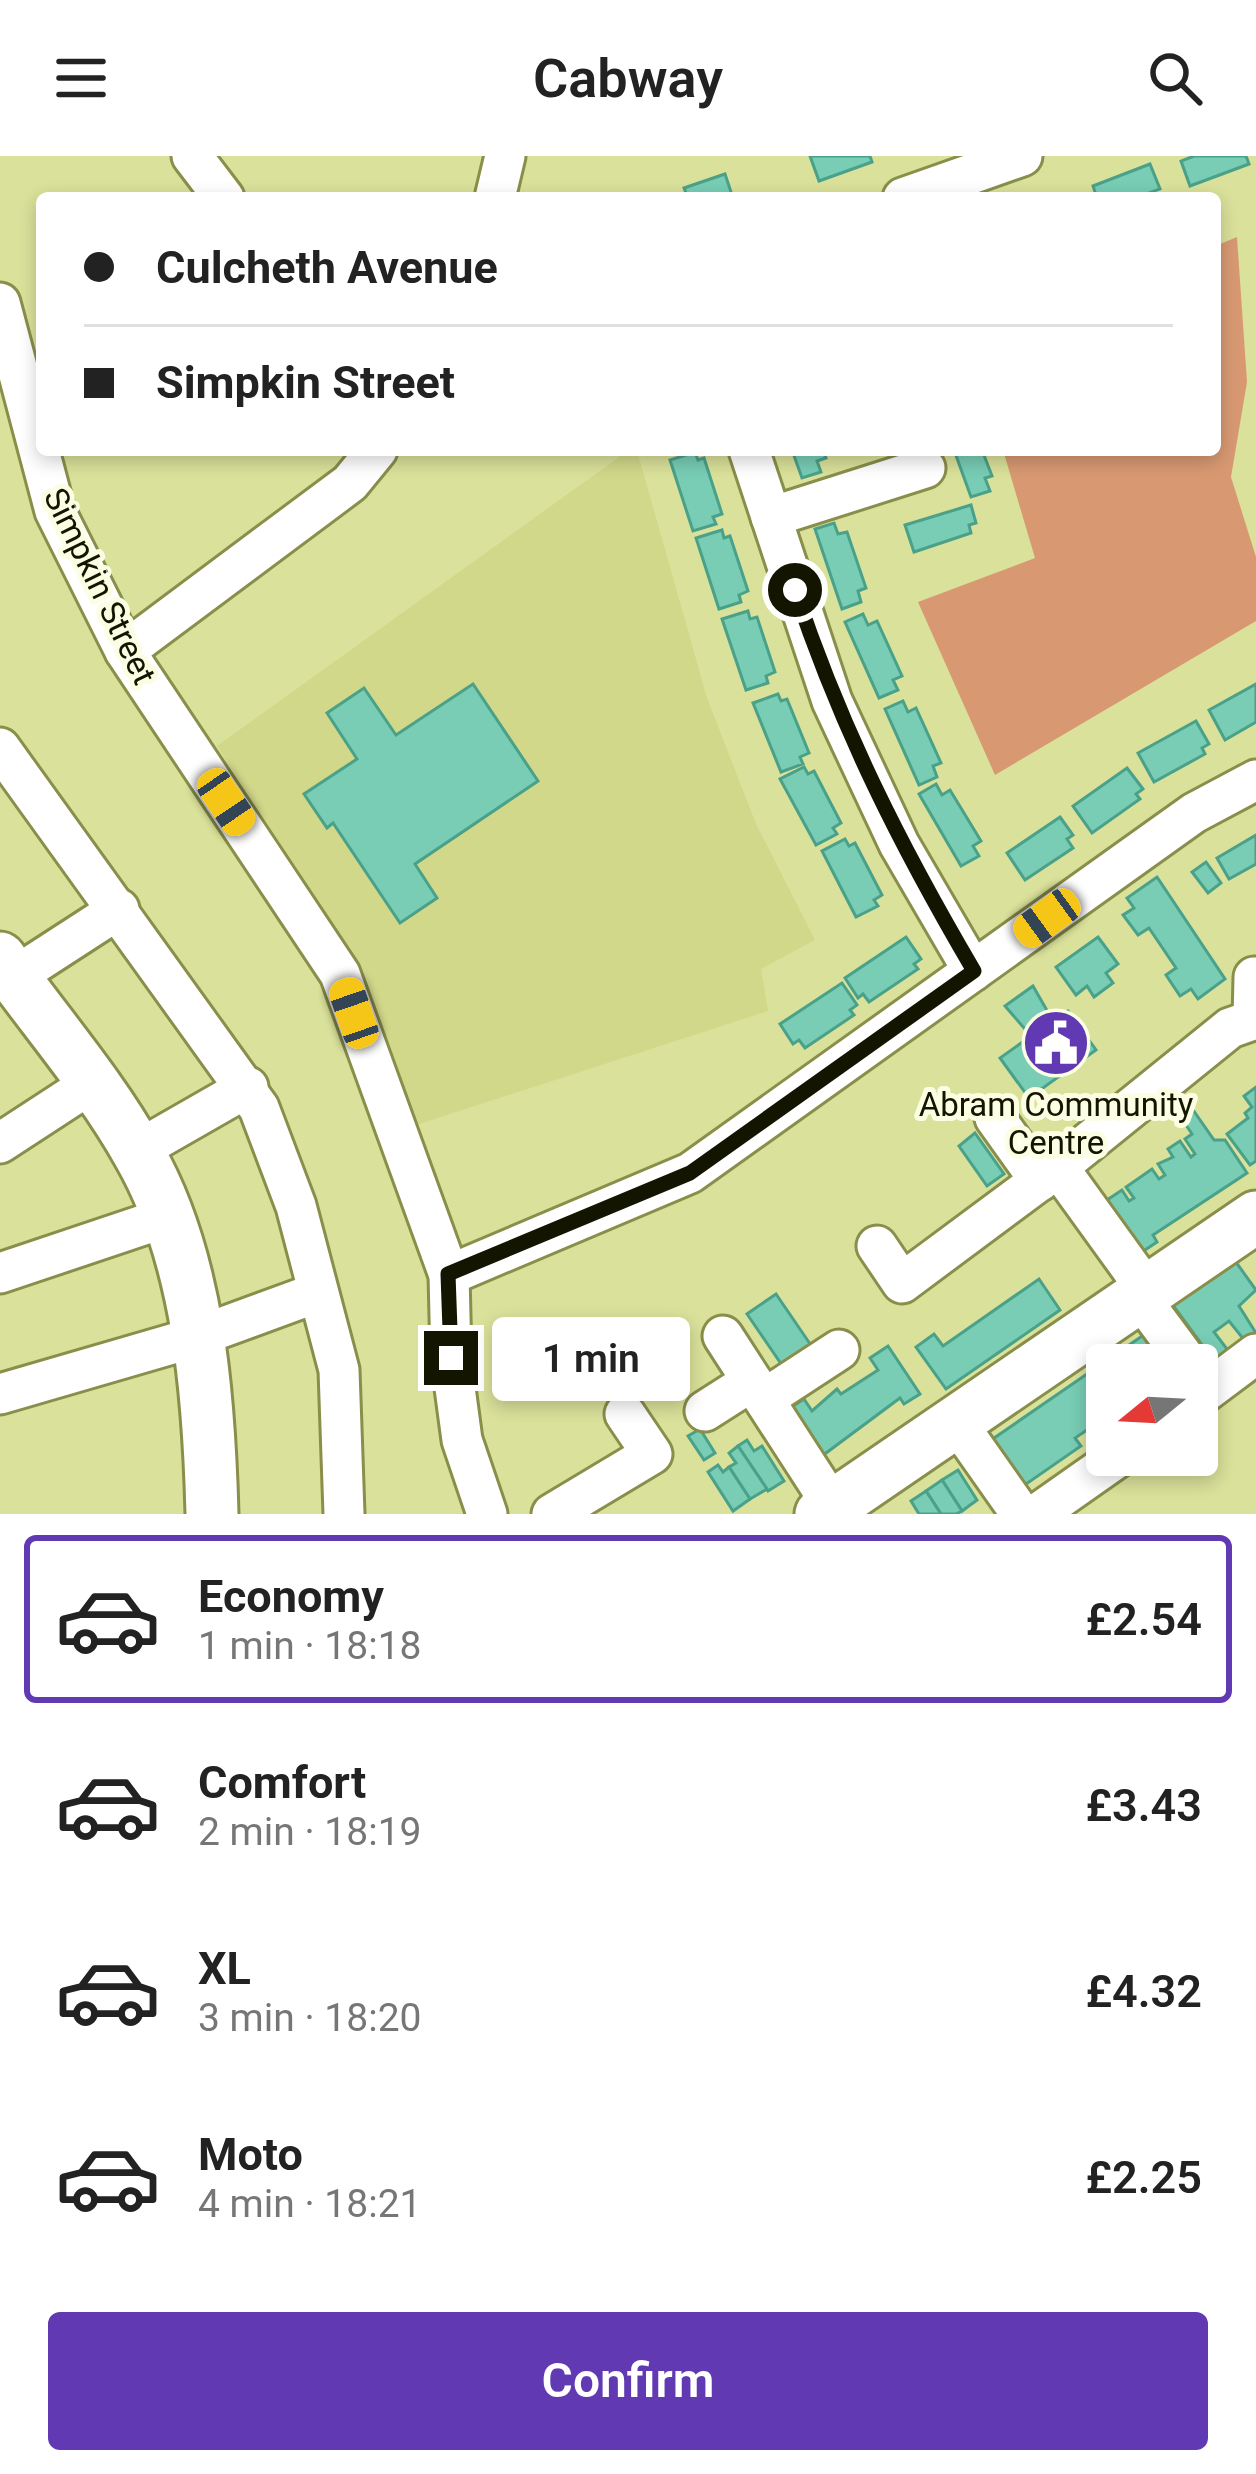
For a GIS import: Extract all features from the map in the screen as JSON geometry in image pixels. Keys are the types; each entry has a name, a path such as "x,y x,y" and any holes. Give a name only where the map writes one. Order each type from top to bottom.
{"main road":[{"path":"11,988 92,1083 138,1150 167,1217 196,1337 212,1514"},
{"path":"831,1511 1256,1217"}],"street":[{"path":"192,156 219,192"},
{"path":"496,192 505,156"},
{"path":"920,192 1022,156"},
{"name":"Simpkin Street","path":"0,303 36,439"},
{"name":"Simpkin Street","path":"40,456 55,511 125,651 340,974 448,1274 451,1358 462,1440 487,1514"},
{"path":"125,651 350,483 372,456"},
{"path":"751,456 832,700 899,844 974,971"},
{"path":"771,517 925,468"},
{"path":"0,748 248,1087 296,1206 339,1370 344,1514"},
{"path":"448,1274 690,1173 1194,813 1256,780"},
{"path":"11,988 119,909"},
{"path":"877,1246 902,1283 1049,1174 1230,1028 1255,1020 1254,977"},
{"path":"0,1143 92,1083"},
{"path":"138,1150 248,1087"},
{"path":"995,1118 1049,1174 1145,1296 1175,1344"},
{"path":"0,1273 167,1217"},
{"path":"0,1394 196,1337 316,1293"},
{"path":"723,1336 831,1511"},
{"path":"705,1411 839,1351"},
{"path":"1218,1372 1256,1354"},
{"path":"553,1514 652,1454 625,1414"},
{"path":"957,1423 1021,1514"},
{"path":"1037,1514 1091,1476"}],"shaded area":[{"path":"1237,237 1247,382 1231,477 1256,557 1256,621 995,775 918,602 1035,558 1005,456 1221,456 1221,244"},
{"path":"621,456 638,456 707,698 756,824 815,940 761,969 768,1011 413,1126 358,967 217,746"}],"building":[{"path":"810,156 870,156 872,162 819,181"},
{"path":"1194,156 1246,156 1249,164 1190,186 1181,161"},
{"path":"1150,164 1160,189 1095,192 1093,186"},
{"path":"725,174 731,192 686,192 684,188"},
{"path":"794,456 825,456 817,461 821,472 802,478"},
{"path":"956,456 984,456 992,476 985,478 990,491 971,497"},
{"path":"704,458 722,514 713,517 716,524 693,531 670,460"},
{"path":"971,505 976,523 969,525 971,533 914,552 905,525"},
{"path":"834,523 838,534 847,532 866,588 858,591 861,602 842,609 815,529"},
{"path":"722,530 724,538 730,536 748,591 739,595 741,602 719,609 696,538"},
{"path":"748,611 750,619 757,617 775,672 766,676 768,683 746,690 722,619"},
{"path":"863,614 868,625 877,621 902,676 893,680 898,690 879,698 845,622"},
{"path":"473,684 538,781 415,864 437,898 400,923 333,823 327,828 304,794 357,759 327,713 364,688 396,735"},
{"path":"1256,684 1256,722 1225,740 1209,710"},
{"path":"778,694 781,701 787,699 809,753 800,757 803,764 781,772 753,703"},
{"path":"903,701 908,712 916,708 941,763 933,766 937,777 919,785 885,709"},
{"path":"1196,721 1209,744 1202,748 1205,754 1154,782 1138,753"},
{"path":"804,767 808,774 814,771 841,823 833,828 837,834 816,845 780,779"},
{"path":"1127,768 1143,789 1136,794 1140,799 1092,833 1073,806"},
{"path":"936,784 942,795 950,790 981,841 973,846 979,856 961,866 919,794"},
{"path":"1060,817 1073,835 1067,839 1073,848 1025,880 1007,853"},
{"path":"1256,835 1256,864 1229,879 1217,858"},
{"path":"845,839 849,846 855,843 882,895 874,900 878,906 856,917 822,851"},
{"path":"1206,862 1221,883 1208,893 1192,872"},
{"path":"1157,877 1225,979 1198,999 1191,989 1180,996 1166,975 1176,968 1149,928 1138,935 1123,915 1134,908 1127,898"},
{"path":"906,937 921,959 914,964 918,969 869,1002 863,994 858,998 845,978"},
{"path":"1098,937 1118,964 1106,973 1113,983 1094,997 1087,986 1076,995 1056,967"},
{"path":"842,983 857,1005 850,1010 854,1015 805,1048 799,1040 793,1044 780,1024"},
{"name":"Abram Community Centre","path":"1033,986 1053,1021 1068,1011 1096,1050 1029,1098 1000,1058 1031,1036 1005,1006"},
{"path":"1175,1084 1214,1140 1225,1140 1247,1173 1153,1235 1157,1242 1139,1254 1104,1202 1122,1190 1129,1201 1134,1198 1126,1187 1152,1169 1159,1179 1165,1175 1158,1164 1173,1157 1168,1149 1180,1141 1191,1157 1195,1154 1185,1139 1192,1134 1164,1092"},
{"path":"1256,1087 1256,1161 1250,1165 1227,1134 1248,1118 1245,1113 1252,1107 1244,1096"},
{"path":"975,1133 1004,1174 987,1186 959,1146"},
{"path":"1233,1258 1256,1290 1239,1306 1256,1333 1245,1341 1229,1321 1214,1332 1230,1353 1218,1362 1218,1344 1201,1344 1172,1304"},
{"path":"1039,1279 1060,1310 946,1389 916,1347 934,1334 943,1346"},
{"path":"776,1294 817,1354 788,1374 747,1314"},
{"path":"1145,1334 1152,1344 1130,1344"},
{"path":"888,1346 920,1394 904,1404 900,1398 822,1456 790,1408 804,1399 812,1411 837,1389 841,1394 878,1370 870,1358"},
{"path":"1086,1375 1086,1431 1075,1438 1081,1446 1016,1491 984,1445"},
{"path":"700,1429 715,1453 704,1460 688,1436"},
{"path":"747,1440 754,1451 762,1446 784,1481 768,1491 738,1446"},
{"path":"738,1446 767,1489 750,1499 729,1467 736,1463 729,1453"},
{"path":"718,1465 723,1472 729,1467 750,1499 733,1511 708,1472"},
{"path":"958,1470 977,1500 962,1511 942,1480"},
{"path":"942,1480 962,1511 941,1514 926,1491"},
{"path":"926,1491 941,1514 919,1514 911,1501"}],"place":[{"name":"Abram Community Centre","path":"1056,1043"}],"route":[{"path":"451,1358 448,1274 690,1173 974,971 899,844 848,736 795,590"}]}
